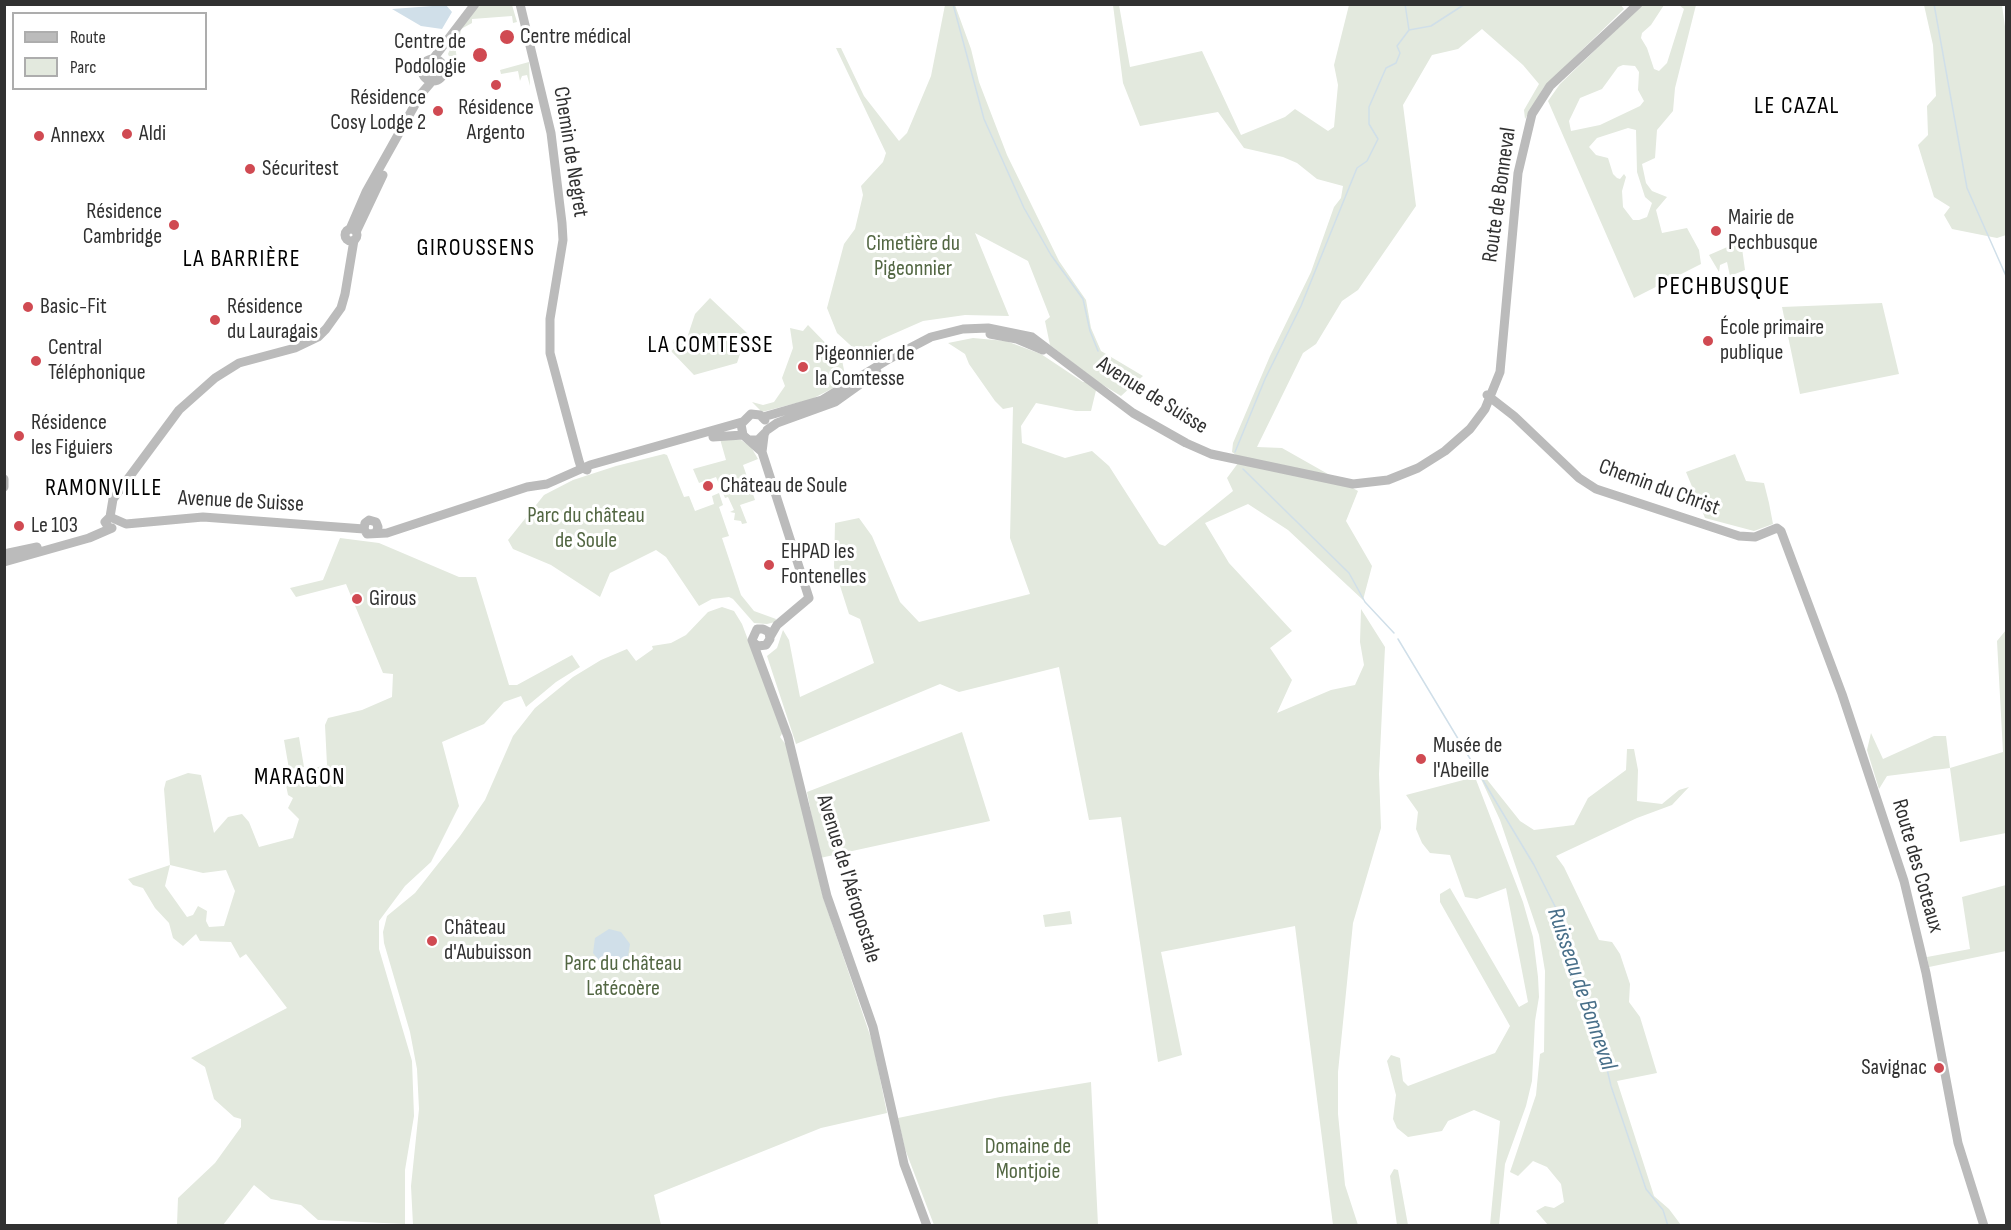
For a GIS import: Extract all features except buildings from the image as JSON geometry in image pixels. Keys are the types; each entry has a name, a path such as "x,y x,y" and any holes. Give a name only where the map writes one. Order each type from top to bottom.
{"street":[{"path":"437,61 444,47 475,4"},
{"name":"Chemin de Negret","path":"520,4 547,115 556,166 562,240 549,342 577,447 586,467"},
{"name":"Route de Bonneval","path":"1211,454 1325,480 1365,484 1388,480 1418,468 1455,442 1488,396 1503,327 1518,173 1532,114 1550,86 1638,4"},
{"path":"429,78 439,79 444,72 437,61"},
{"path":"4,554 87,535 110,522 113,499 175,414 189,401 215,378 239,363 309,342 326,324 336,307 352,238 393,148 429,78 424,64 437,61"},
{"name":"Avenue de Suisse","path":"4,562 89,538 110,522 126,524 203,517 364,529 369,535 377,529 394,531 507,494 544,489 586,467 742,422 750,414 763,417 822,400 905,350 931,337 963,329 1002,330 1026,335 1043,345 1133,412 1186,443 1211,454"},
{"name":"Avenue de Suisse","path":"586,467 720,435 747,437 765,433 777,423 835,402 906,353 950,337 977,334 1017,339 1072,368"},
{"name":"Chemin du Christ","path":"1488,396 1529,429 1579,478 1604,493 1738,536 1755,537 1777,528"},
{"path":"763,417 765,433 762,452 809,598 777,625 758,646 754,643 754,632 766,637"},
{"path":"742,422 747,437 762,452"},
{"path":"4,479 4,487"},
{"name":"Route des Coteaux","path":"1777,528 1790,550 1806,602 1839,686 1904,881 1934,1009 1958,1143 1984,1226"},
{"path":"759,658 766,637"},
{"name":"Avenue de l'Aéropostale","path":"754,643 788,737 828,896 873,1027 893,1114 892,1130 927,1226"}],"green space":[{"name":"Cimetière du Pigeonnier","path":"1620,4 1624,9 1544,87 1525,119 1524,110 1539,84 1523,65 1482,29 1458,49 1432,55 1403,105 1416,206 1358,290 1342,301 1316,344 1303,353 1257,447 1282,448 1358,491 1346,521 1372,566 1363,600 1288,530 1248,504 1205,523 1229,563 1292,631 1270,648 1292,680 1277,713 1331,690 1355,685 1364,665 1360,642 1361,609 1385,647 1379,774 1381,828 1353,923 1338,1072 1338,1114 1345,1185 1358,1225 1333,1225 1295,926 1161,952 1182,1055 1158,1062 1121,817 1089,820 1059,667 959,692 940,684 796,744 767,656 777,648 783,630 789,640 800,697 874,663 860,619 849,614 834,567 835,523 859,518 872,536 900,602 919,622 1030,594 1010,538 1013,407 1003,409 969,364 965,354 948,343 973,338 1006,341 1041,354 1083,382 1097,381 1050,345 1045,321 1050,317 1028,261 975,233 1009,316 965,315 923,321 882,339 860,354 837,333 827,308 844,244 855,229 863,195 861,186 883,162 886,153 836,48 841,48 864,96 899,141 907,133 931,76 945,5 955,5 971,49 979,82 1007,155 1059,261 1086,300 1091,328 1101,351 1143,376 1121,396 1098,382 1091,411 1076,411 1036,403 1021,426 1022,443 1065,458 1092,451 1109,466 1159,544 1165,546 1233,491 1227,478 1241,459 1232,452 1233,443 1270,356 1311,272 1334,207 1341,198 1343,186 1317,179 1297,163 1283,157 1244,148 1218,112 1140,126 1123,83 1113,5 1119,5 1130,67 1202,51 1241,135 1285,117 1295,109 1328,131 1334,127 1338,85 1334,65 1349,5"},
{"path":"480,5 512,5 517,22 513,23 512,16 472,19 472,23 462,29"},
{"path":"1642,5 1664,5 1651,25 1642,33 1641,38 1654,69 1659,71 1667,63 1684,9 1679,5 1696,5 1675,88 1673,111 1657,130 1655,158 1642,164 1646,183 1652,191 1667,197 1656,210 1662,233 1687,228 1699,250 1701,264 1634,298 1548,101 1560,84","holes":["1635,66 1639,72 1638,90 1644,101 1640,106 1600,125 1571,131 1569,121 1580,98 1602,89 1618,67","1628,128 1636,130 1637,172 1645,197 1652,203 1647,217 1639,220 1633,220 1623,207 1622,191 1626,177 1624,174 1620,179 1617,178 1613,174 1608,158 1596,155 1589,147 1597,138"]},
{"path":"1924,5 2002,5 2006,34 2006,235 1997,238 1952,229 1944,215 1950,207 1934,197 1918,145 1928,135 1927,106 1936,96 1933,45"},
{"path":"461,30 459,42 455,43 457,61 461,63 452,63 448,54"},
{"path":"529,62 530,86 527,75 522,76 520,81 518,71 501,74 500,70"},
{"path":"1741,241 1745,270 1730,276 1727,262 1720,265 1719,272 1709,255"},
{"path":"710,298 747,333 737,363 694,375 671,351 675,348 673,342 687,338 695,314"},
{"path":"1882,303 1899,374 1800,394 1782,307"},
{"path":"808,325 842,360 845,375 839,385 812,399 762,412 752,402 763,405 774,402 785,386 782,378 793,348 790,328 803,331"},
{"name":"Parc du château de Soule","path":"720,439 741,440 751,447 758,459 743,465 755,500 740,505 747,523 742,524 741,521 734,520 735,513 730,512 734,510 728,497 725,498 716,477 699,483 693,469 726,460"},
{"path":"1735,454 1746,481 1764,483 1773,524 1754,531 1705,518 1686,472"},
{"name":"Parc du château de Soule","path":"667,455 684,497 689,496 695,511 714,504 712,496 719,493 723,505 719,507 729,536 722,538 741,595 754,611 776,619 775,622 754,623 729,597 712,599 699,606 666,557 656,550 610,573 600,597 551,565 513,549 508,540 544,495 573,480"},
{"path":"340,538 379,543 459,577 476,577 509,685 517,685 572,655 580,667 556,682 526,707 521,696 504,702 484,724 442,742 459,806 431,862 405,886 379,921 379,949 412,1061 414,1116 405,1170 405,1224 318,1220 301,1205 271,1199 254,1185 223,1225 177,1225 178,1198 215,1163 241,1127 241,1119 234,1117 214,1099 205,1067 191,1058 287,1008 246,954 240,958 231,942 200,941 196,934 183,946 173,938 169,923 155,908 143,888 133,885 128,879 170,865 164,789 166,781 188,773 201,775 214,833 228,817 242,814 249,822 259,847 293,838 299,819 288,808 293,798 288,795 284,775 327,765 325,725 328,718 362,710 392,697 393,674 383,673 346,584 296,597 290,588 323,580","holes":["170,865 203,873 226,870 235,891 224,926 209,927 206,921 207,911 198,906 193,915 187,917 165,886"]},
{"name":"Parc du château Latécoère","path":"722,607 734,611 742,624 783,732 780,737 787,746 823,897 873,1044 887,1113 821,1128 654,1195 661,1225 413,1225 411,1186 419,1109 417,1069 410,1032 384,943 383,932 387,916 415,893 460,836 485,800 513,736 535,708 573,677 601,660 627,649 636,661 653,649 652,646 671,643 686,635 708,612"},
{"path":"2006,630 2006,833 1960,842 1950,768 2003,752 1997,641"},
{"path":"962,732 990,821 820,858 807,792"},
{"path":"1871,733 1883,759 1934,736 1946,736 1950,768 1887,776 1879,789 1867,750"},
{"path":"299,737 304,767 289,769 284,740"},
{"path":"1627,749 1634,749 1638,770 1637,801 1662,804 1679,790 1689,787 1672,805 1637,818 1556,856 1564,867 1599,940 1612,942 1620,954 1630,984 1629,1002 1640,1017 1657,1073 1617,1081 1654,1196 1669,1209 1681,1225 1548,1225 1536,1211 1545,1206 1554,1208 1564,1202 1561,1184 1547,1167 1533,1161 1518,1176 1510,1172 1536,1095 1540,1054 1544,1052 1545,971 1539,935 1500,820 1481,779 1485,777 1520,821 1534,830 1574,825 1588,798 1626,770"},
{"path":"1475,777 1523,902 1533,937 1538,977 1539,997 1535,1021 1532,1081 1526,1106 1505,1164 1499,1225 1490,1225 1500,1121 1474,1110 1448,1121 1442,1131 1408,1137 1397,1128 1393,1119 1396,1095 1387,1061 1391,1055 1400,1058 1403,1081 1408,1086 1495,1053 1510,1026 1440,902 1440,894 1450,888 1519,1007 1528,1002 1506,888 1477,899 1465,897 1450,855 1430,853 1422,843 1416,829 1418,812 1406,795"},
{"path":"2006,885 2006,951 1929,967 1927,957 1970,949 1962,897"},
{"path":"1070,911 1072,924 1045,927 1043,915"},
{"name":"Domaine de Montjoie","path":"1091,1082 1098,1225 934,1225 905,1149 898,1118 1000,1097"},
{"path":"1394,1169 1398,1170 1408,1225 1397,1225 1390,1176"}],"shaded area":[{"path":"446,5 452,12 442,29 421,26 392,9"},
{"path":"609,929 621,932 630,944 628,956 617,966 601,963 593,953 595,938"}],"waterway":[{"name":"Ruisseau de Bonneval","path":"953,4 984,119 1024,208 1051,255 1083,299 1090,331 1098,351"},
{"path":"1405,4 1409,30"},
{"path":"1235,452 1265,379 1301,306 1357,168 1367,161 1378,139 1369,124 1369,107 1386,68 1396,63 1400,53 1397,46 1409,30 1431,26 1465,4"},
{"path":"1934,4 1967,188 2006,276"},
{"name":"Ruisseau de Bonneval","path":"1243,469 1349,573 1365,602 1394,633"},
{"name":"Ruisseau de Bonneval","path":"1398,639 1534,865 1564,924 1602,1048 1611,1086 1646,1189 1663,1210 1668,1226"}],"place":[{"name":"Centre médical","path":"507,37"},
{"name":"Centre de Podologie","path":"480,55"},
{"name":"Résidence Argento","path":"496,85"},
{"name":"Résidence Cosy Lodge 2","path":"438,111"},
{"name":"Aldi","path":"127,134"},
{"name":"Annexx","path":"39,136"},
{"name":"Sécuritest","path":"250,169"},
{"name":"Résidence Cambridge","path":"174,225"},
{"name":"Mairie de Pechbusque","path":"1716,231"},
{"name":"Basic-Fit","path":"28,307"},
{"name":"Résidence du Lauragais","path":"215,320"},
{"name":"École primaire publique","path":"1708,341"},
{"name":"Central Téléphonique","path":"36,361"},
{"name":"Pigeonnier de la Comtesse","path":"803,367"},
{"name":"Résidence les Figuiers","path":"19,436"},
{"name":"Château de Soule","path":"708,486"},
{"name":"Le 103","path":"19,526"},
{"name":"EHPAD les Fontenelles","path":"769,565"},
{"name":"Girous","path":"357,599"},
{"name":"Musée de l'Abeille","path":"1421,759"},
{"name":"Château d'Aubuisson","path":"432,941"},
{"name":"Savignac","path":"1939,1068"}],"district":[{"name":"LE CAZAL","path":"1797,107"},
{"name":"GIROUSSENS","path":"476,249"},
{"name":"LA BARRIÈRE","path":"242,260"},
{"name":"PECHBUSQUE","path":"1724,287"},
{"name":"LA COMTESSE","path":"711,346"},
{"name":"RAMONVILLE","path":"104,489"},
{"name":"MARAGON","path":"300,778"}]}
